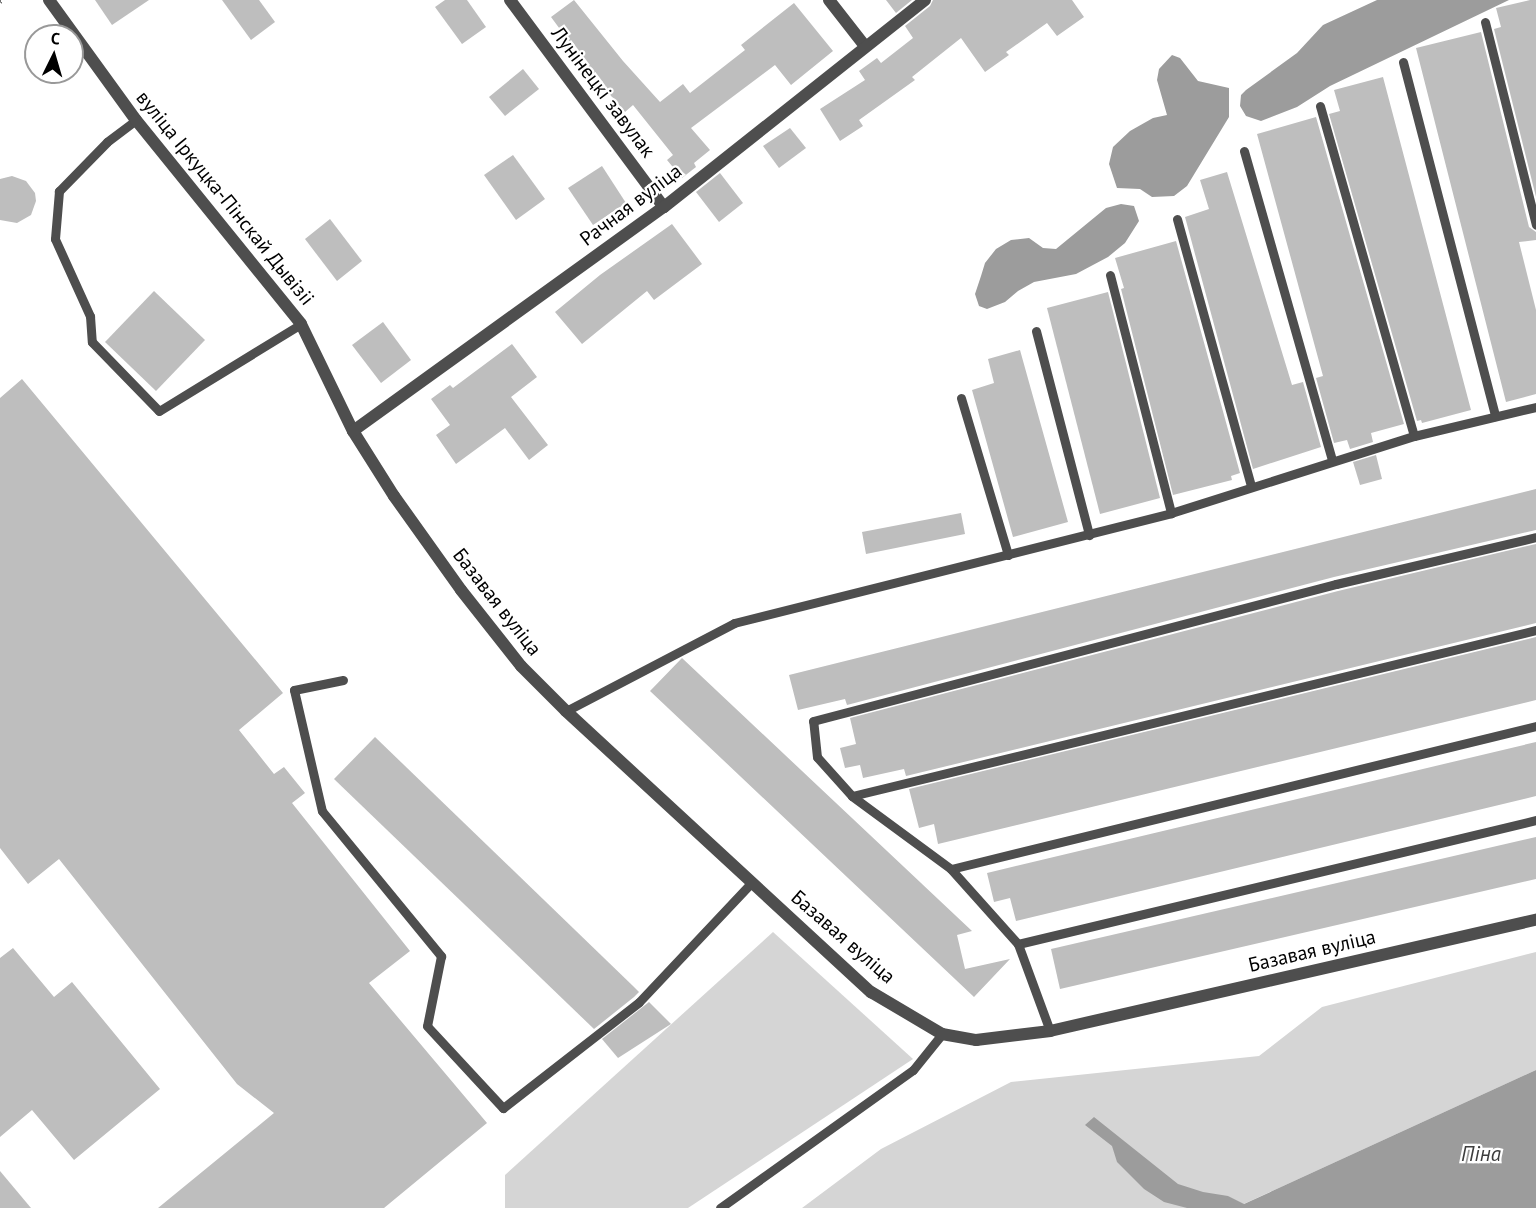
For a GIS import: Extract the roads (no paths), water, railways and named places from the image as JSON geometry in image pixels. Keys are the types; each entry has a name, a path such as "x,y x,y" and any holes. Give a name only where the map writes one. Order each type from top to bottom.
{"street":[{"name":"вуліца Іркуцка-Пінскай Дывізіі","path":"49,0 136,120 301,324 353,431"},
{"name":"Лунінецкі завулак","path":"510,0 664,207"},
{"path":"829,0 865,46"},
{"name":"Рачная вуліца","path":"353,431 664,207 925,0"},
{"name":"Базавая вуліца","path":"353,431 394,496 461,590 521,666 566,711 871,992 942,1034 976,1040 1050,1031 1536,920"}],"lane":[{"path":"1485,22 1536,225"},
{"path":"1403,62 1495,416"},
{"path":"1320,106 1414,436"},
{"path":"136,120 107,142 59,191 55,238 90,316 92,342 159,411 301,324"},
{"path":"1244,151 1332,460"},
{"path":"1177,219 1251,486"},
{"path":"1110,275 1171,513"},
{"path":"1036,331 1089,535"},
{"path":"962,398 1008,555"},
{"path":"566,711 734,623 1171,513 1332,460 1414,436 1536,406"},
{"path":"1050,1031 1018,944 951,869 852,796 817,758 813,721 1336,584 1536,537"},
{"path":"852,796 1536,630"},
{"path":"343,680 294,690 322,811 441,957 427,1026 502,1108 639,1002 751,883"},
{"path":"951,869 1536,726"},
{"path":"1018,944 1536,819"},
{"path":"720,1208 913,1070 942,1034"}],"water":[{"path":"1377,0 1509,0 1330,86 1297,107 1261,121 1246,116 1240,106 1241,95 1246,90 1297,53 1323,25"},
{"path":"1172,55 1180,58 1198,81 1229,88 1229,117 1187,186 1174,196 1152,197 1140,189 1117,188 1109,164 1113,147 1130,131 1153,118 1167,115 1157,80 1159,69"},
{"path":"1121,204 1134,206 1139,221 1125,243 1108,257 1076,274 1034,282 1005,302 987,309 979,306 975,294 985,263 996,249 1011,240 1029,238 1043,248 1056,249 1106,208"},
{"name":"Піна","path":"1536,1070 1536,1208 1187,1208 1164,1202 1144,1189 1117,1162 1112,1146 1085,1125 1094,1117 1178,1184 1203,1192 1228,1196 1244,1204"}]}
